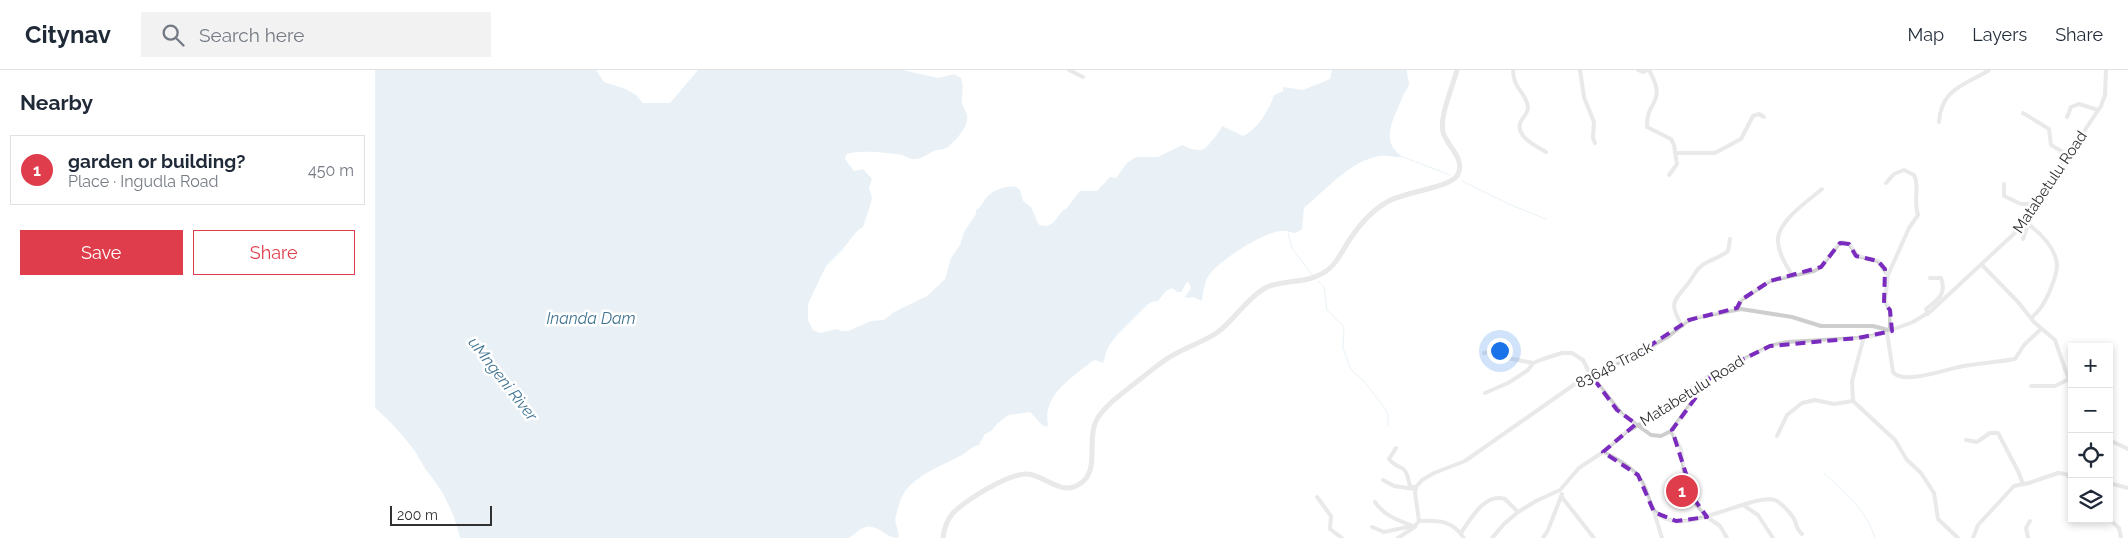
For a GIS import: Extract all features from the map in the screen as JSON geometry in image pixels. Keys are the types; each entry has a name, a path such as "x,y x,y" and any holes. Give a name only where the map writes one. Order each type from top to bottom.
{"street":[{"path":"1069,70 1083,77"},
{"path":"943,538 946,524 954,512 1007,479 1027,474 1042,478 1064,488 1076,487 1089,473 1095,421 1110,404 1169,357 1215,334 1252,298 1266,288 1324,273 1340,256 1363,222 1385,203 1410,192 1445,185 1453,180 1459,170 1459,161 1447,140 1443,127 1457,70"},
{"path":"1513,70 1515,85 1527,106 1527,111 1520,125 1521,132 1533,145 1546,152"},
{"path":"1580,70 1585,101 1594,122 1593,138 1595,143"},
{"path":"1638,70 1643,72 1648,70 1657,90 1655,102 1647,117 1647,127 1671,140 1674,145 1677,164 1669,175"},
{"path":"1939,122 1940,106 1959,85 1989,70"},
{"name":"Matabetulu Road","path":"1492,538 1518,512 1560,490 1579,468 1603,452 1637,424 1664,411 1687,391 1713,374 1769,346 1787,342 1865,337 1890,331 1927,314 2007,242 2029,215 2098,110 2105,95 2107,70"},
{"path":"2067,117 2071,107 2079,104 2098,110"},
{"path":"2023,113 2047,128 2051,133 2051,145 2069,155"},
{"path":"1675,153 1715,154 1741,139 1753,116 1759,114 1764,117"},
{"path":"1886,182 1894,174 1904,170 1914,175 1917,182 1915,195 1919,215 1909,228 1888,275 1885,301 1890,310 1893,372 1897,376 1925,376 1956,367 2016,359 2024,346 2041,329"},
{"path":"2004,184 2004,196 2024,204 2036,204"},
{"path":"1792,275 1779,246 1779,234 1797,209 1822,189"},
{"path":"2023,239 2029,224 2029,215"},
{"path":"2029,224 2044,239 2055,256 2057,264 2052,287 2038,313 2031,318"},
{"path":"1682,326 1674,308 1676,297 1687,285 1694,272 1728,251 1730,239"},
{"path":"1738,309 1739,301 1761,286 1792,275 1808,273 1821,267 1838,244 1844,242 1851,246 1858,256 1879,261 1888,275"},
{"path":"1982,265 2041,329 2052,336 2057,342 2068,376"},
{"path":"1927,314 1926,308 1939,299 1943,287 1941,278 1930,278"},
{"name":"83648 Track","path":"1416,488 1418,483 1429,475 1465,461 1590,374 1633,356 1669,336 1694,318 1738,309 1792,317 1821,326 1866,325 1890,331"},
{"path":"1865,337 1851,384 1853,401 1895,440 1907,460 1921,473 1934,493 1939,519 1958,538"},
{"path":"1485,353 1493,351 1502,357 1533,363 1555,355 1572,354 1583,360 1590,374 1617,410 1651,434 1661,436 1671,431 1713,374"},
{"path":"1485,393 1508,383 1528,370 1533,363"},
{"path":"2031,386 2055,386 2068,380"},
{"path":"1777,436 1787,415 1798,405 1815,400 1837,404 1853,401"},
{"path":"1671,431 1681,450 1685,472 1694,500 1707,517 1721,526 1727,538"},
{"path":"1966,440 1977,442 1990,433 1998,434 2014,462 2023,484"},
{"path":"2113,442 2128,449"},
{"path":"1396,448 1389,459 1393,464 1404,468 1407,472 1410,486 1416,488"},
{"path":"1603,452 1627,466 1638,476 1654,512 1662,538"},
{"path":"1973,538 1978,525 2014,486 2058,473 2066,474 2071,478"},
{"path":"1383,480 1394,486 1416,488"},
{"path":"2113,484 2128,488"},
{"path":"1398,538 1419,521 1416,488"},
{"path":"1560,490 1561,496 1594,538"},
{"path":"1543,538 1561,496"},
{"path":"1317,497 1331,516 1330,528 1343,538"},
{"path":"1461,533 1479,509 1495,498 1505,499 1518,512"},
{"path":"1654,512 1676,522 1707,517 1769,499 1777,501 1792,515 1802,534"},
{"path":"1375,502 1391,518 1415,526"},
{"path":"1743,505 1758,515 1769,536 1773,538"},
{"path":"1419,521 1439,519 1461,533 1464,538"},
{"path":"2028,538 2026,528 2030,521"},
{"path":"2113,523 2119,528 2121,538"},
{"path":"1372,527 1384,532 1415,526"}],"highlighted area":[{"path":"1840,243 1849,244 1856,256 1878,261 1885,269 1884,303 1890,310 1892,331 1858,338 1770,346 1713,374 1699,391 1672,430 1694,499 1707,517 1676,521 1654,512 1638,475 1603,452 1636,424 1617,410 1590,374 1634,356 1689,320 1737,308 1741,300 1770,281 1821,267"}],"water":[{"name":"Inanda Dam","path":"375,70 596,70 604,82 626,89 636,95 643,103 670,103 698,70 903,70 938,78 954,74 961,78 963,87 962,103 967,120 961,133 947,148 936,150 916,159 890,153 873,152 856,152 846,155 845,159 854,171 863,169 872,179 869,188 872,198 863,227 857,231 826,266 808,304 808,320 813,330 820,333 837,329 848,331 871,321 884,320 894,312 927,296 945,279 951,258 960,245 964,232 976,214 976,210 990,194 998,190 1016,187 1020,190 1023,201 1031,207 1039,225 1047,226 1053,223 1080,191 1097,191 1110,177 1116,178 1127,163 1136,157 1158,157 1182,145 1194,149 1204,149 1220,131 1222,126 1243,136 1262,119 1274,95 1283,91 1283,87 1303,90 1330,79 1332,70 1407,70 1409,84 1393,119 1390,136 1395,151 1403,157 1380,156 1359,163 1349,169 1304,208 1302,229 1296,233 1283,231 1264,236 1242,248 1214,269 1206,281 1202,301 1193,297 1185,297 1191,288 1187,282 1181,292 1177,292 1172,288 1166,291 1158,301 1151,302 1117,335 1108,347 1103,363 1095,360 1091,362 1060,388 1054,396 1047,414 1047,427 1042,425 1030,412 1009,415 985,434 979,445 930,471 909,486 901,498 895,519 899,533 898,538 889,536 873,527 868,527 861,529 849,538 460,538 455,519 438,485 405,439 375,408"}],"waterway":[{"path":"1403,157 1450,175"},
{"path":"1462,181 1511,205 1546,219"},
{"path":"1288,233 1292,248 1312,275"},
{"path":"1318,281 1324,287 1327,310 1344,327 1343,348 1351,370 1363,380 1384,407 1388,415 1388,426"},
{"path":"1824,473 1861,510 1875,538"}],"place":[{"name":"garden or building?","path":"1682,491"}],"water label":[{"name":"uMngeni River","path":"503,379"}]}
